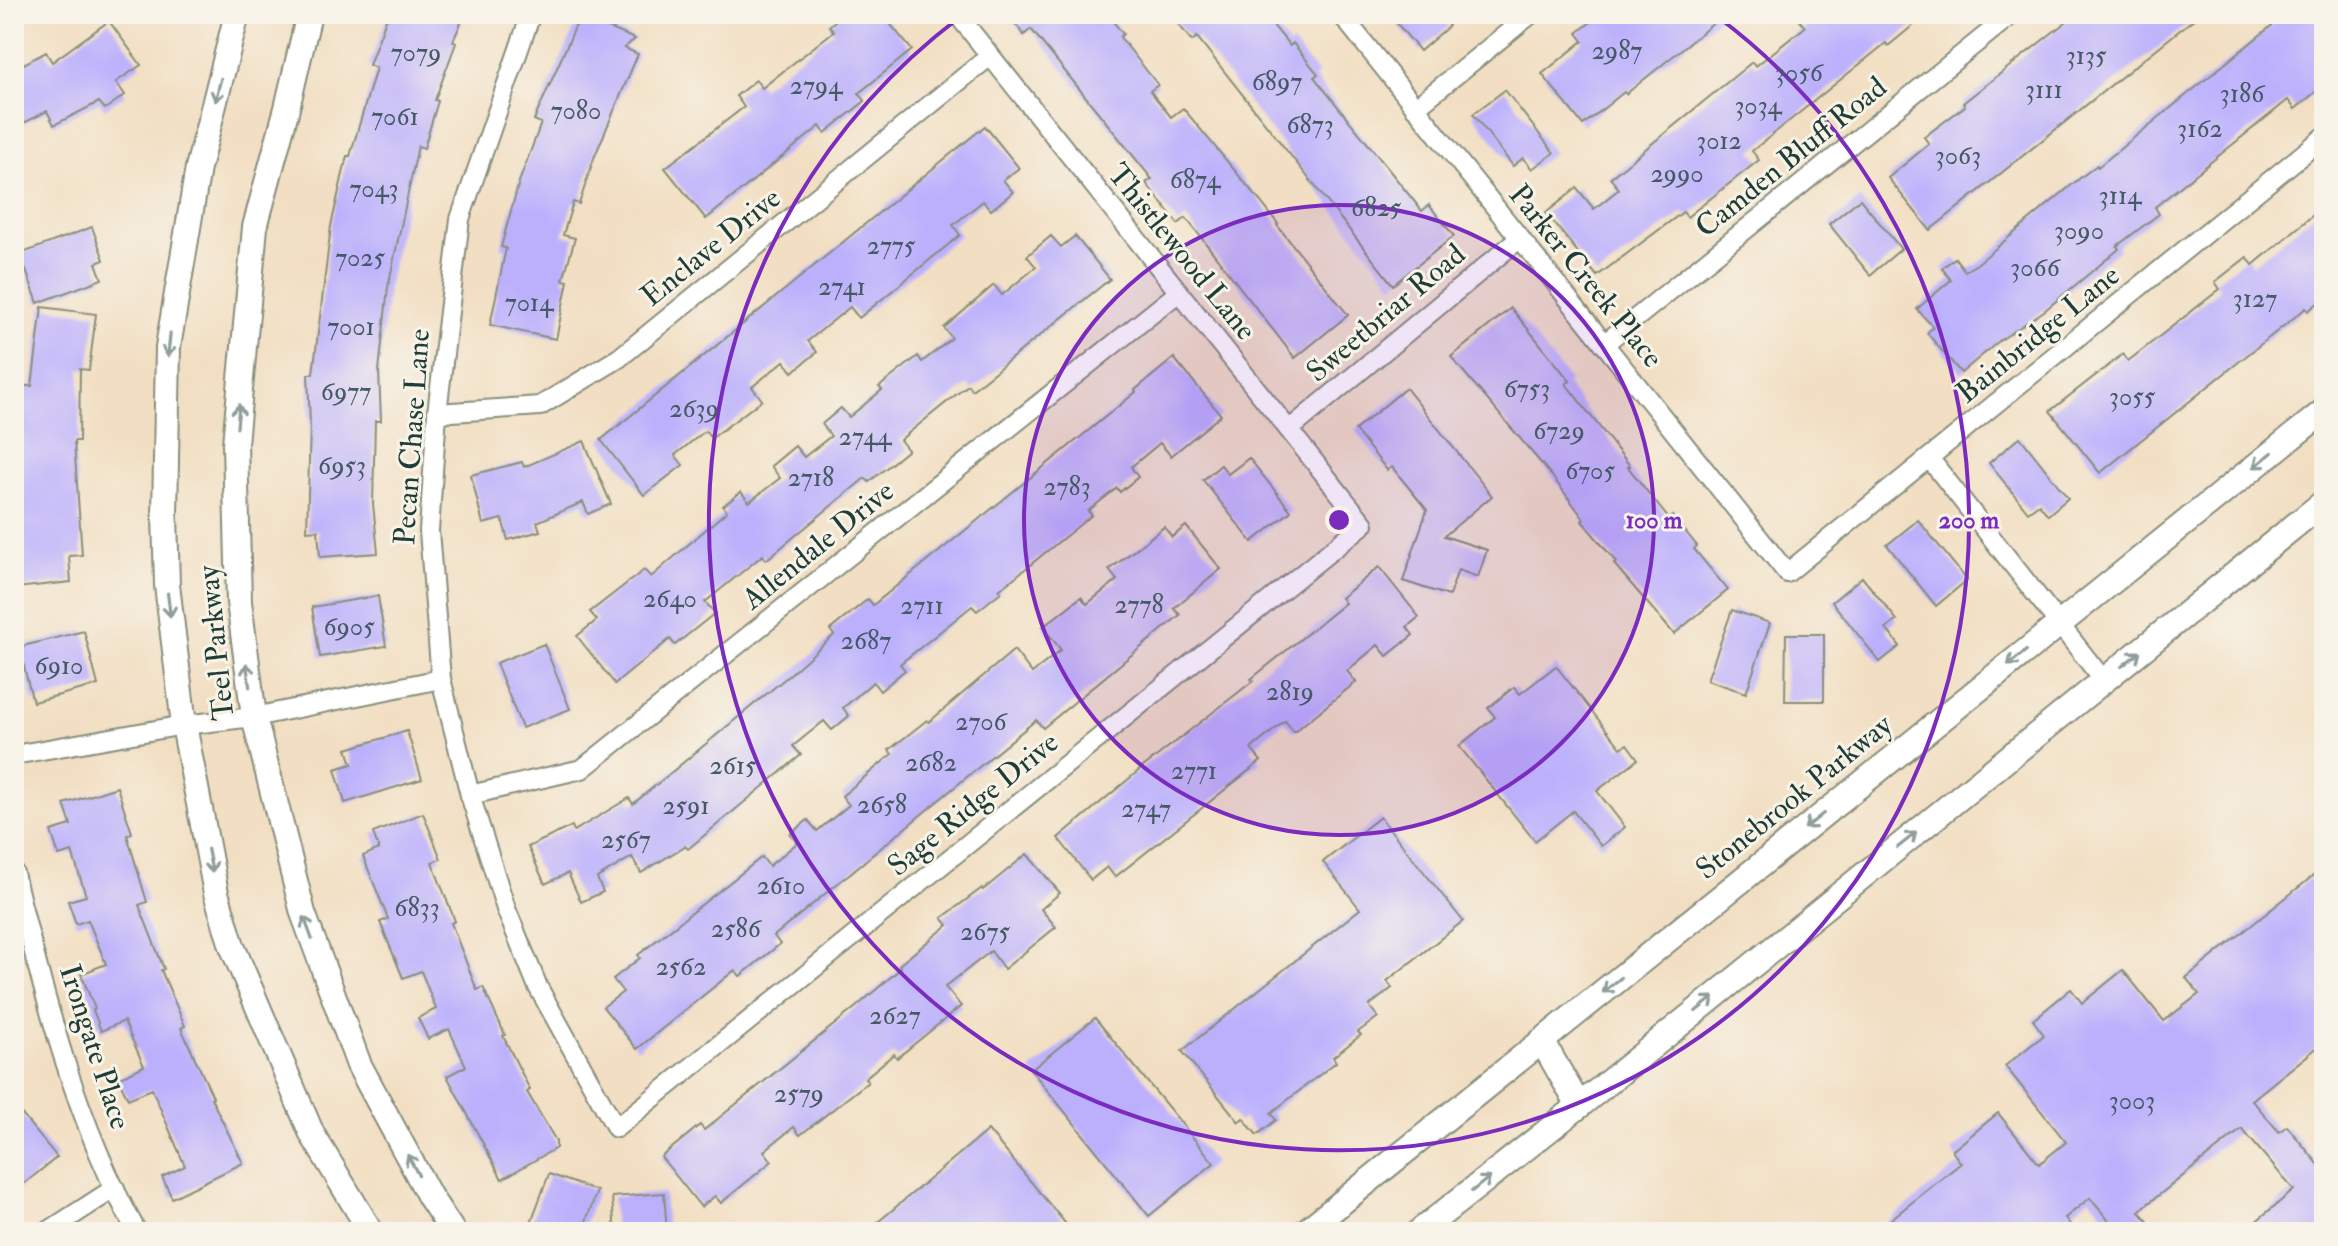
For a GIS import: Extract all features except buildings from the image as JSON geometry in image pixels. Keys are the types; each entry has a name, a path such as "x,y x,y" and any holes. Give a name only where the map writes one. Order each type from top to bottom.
{"main road":[{"name":"Teel Parkway","path":"237,14 198,168 168,347 167,585 184,725 216,893 232,946 312,1134 371,1232"},
{"name":"Teel Parkway","path":"309,14 255,227 235,444 239,602 254,717 303,913 359,1065 430,1197 453,1232"},
{"name":"Stonebrook Parkway","path":"1305,1232 2324,411"},
{"path":"1419,1232 2324,502"},
{"path":"1542,1041 1579,1106"}],"street":[{"name":"Pecan Chase Lane","path":"531,14 460,219 437,413 429,531 441,679 470,795 506,909 538,987 616,1128"},
{"name":"Thistlewood Lane","path":"957,14 1364,524"},
{"name":"Parker Creek Place","path":"1341,14 1787,573"},
{"path":"1415,108 1531,14"},
{"name":"Camden Bluff Road","path":"1604,344 2012,14"},
{"name":"Enclave Drive","path":"437,413 540,406 619,358 990,56"},
{"name":"Bainbridge Lane","path":"1787,573 2324,137"},
{"name":"Sweetbriar Road","path":"1289,430 1520,238"},
{"name":"Allendale Drive","path":"470,795 582,769 1179,292"},
{"path":"1929,458 2104,681"},
{"name":"Sage Ridge Drive","path":"616,1128 1364,524"},
{"path":"14,755 184,725 254,717 441,679"},
{"name":"Irongate Place","path":"14,873 18,908 65,1065 115,1188 137,1232"},
{"path":"47,1232 115,1188"}]}
